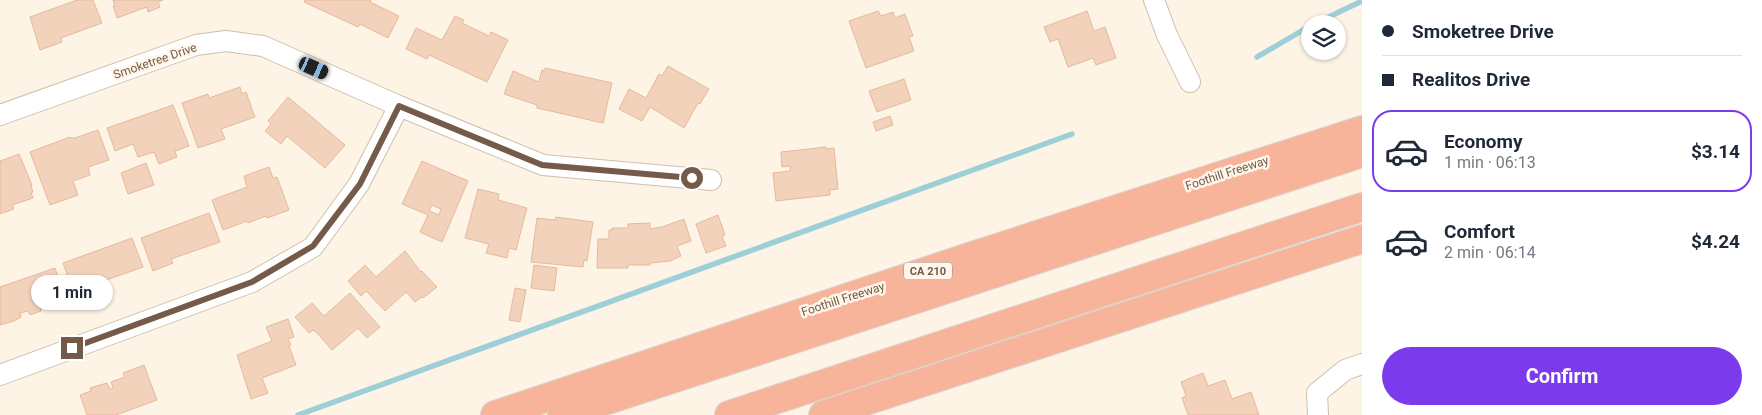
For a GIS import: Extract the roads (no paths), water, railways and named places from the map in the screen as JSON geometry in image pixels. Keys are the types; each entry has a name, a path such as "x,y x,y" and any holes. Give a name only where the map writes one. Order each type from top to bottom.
{"highway":[{"name":"Foothill Freeway","path":"495,415 979,254 1362,130"},
{"path":"562,415 1362,153"},
{"path":"729,415 1362,207"},
{"path":"823,415 1362,239"}],"street":[{"path":"1154,0 1167,34 1190,82"},
{"name":"Smoketree Drive","path":"0,115 196,45 226,41 263,46 399,106 542,165 710,180"},
{"path":"0,375 252,282 313,246 360,184 399,106"},
{"path":"1318,415 1317,393 1345,370 1362,364"}],"waterway":[{"path":"1333,15 1362,1"},
{"path":"1257,57 1301,31"},
{"path":"298,415 1072,134"}]}
